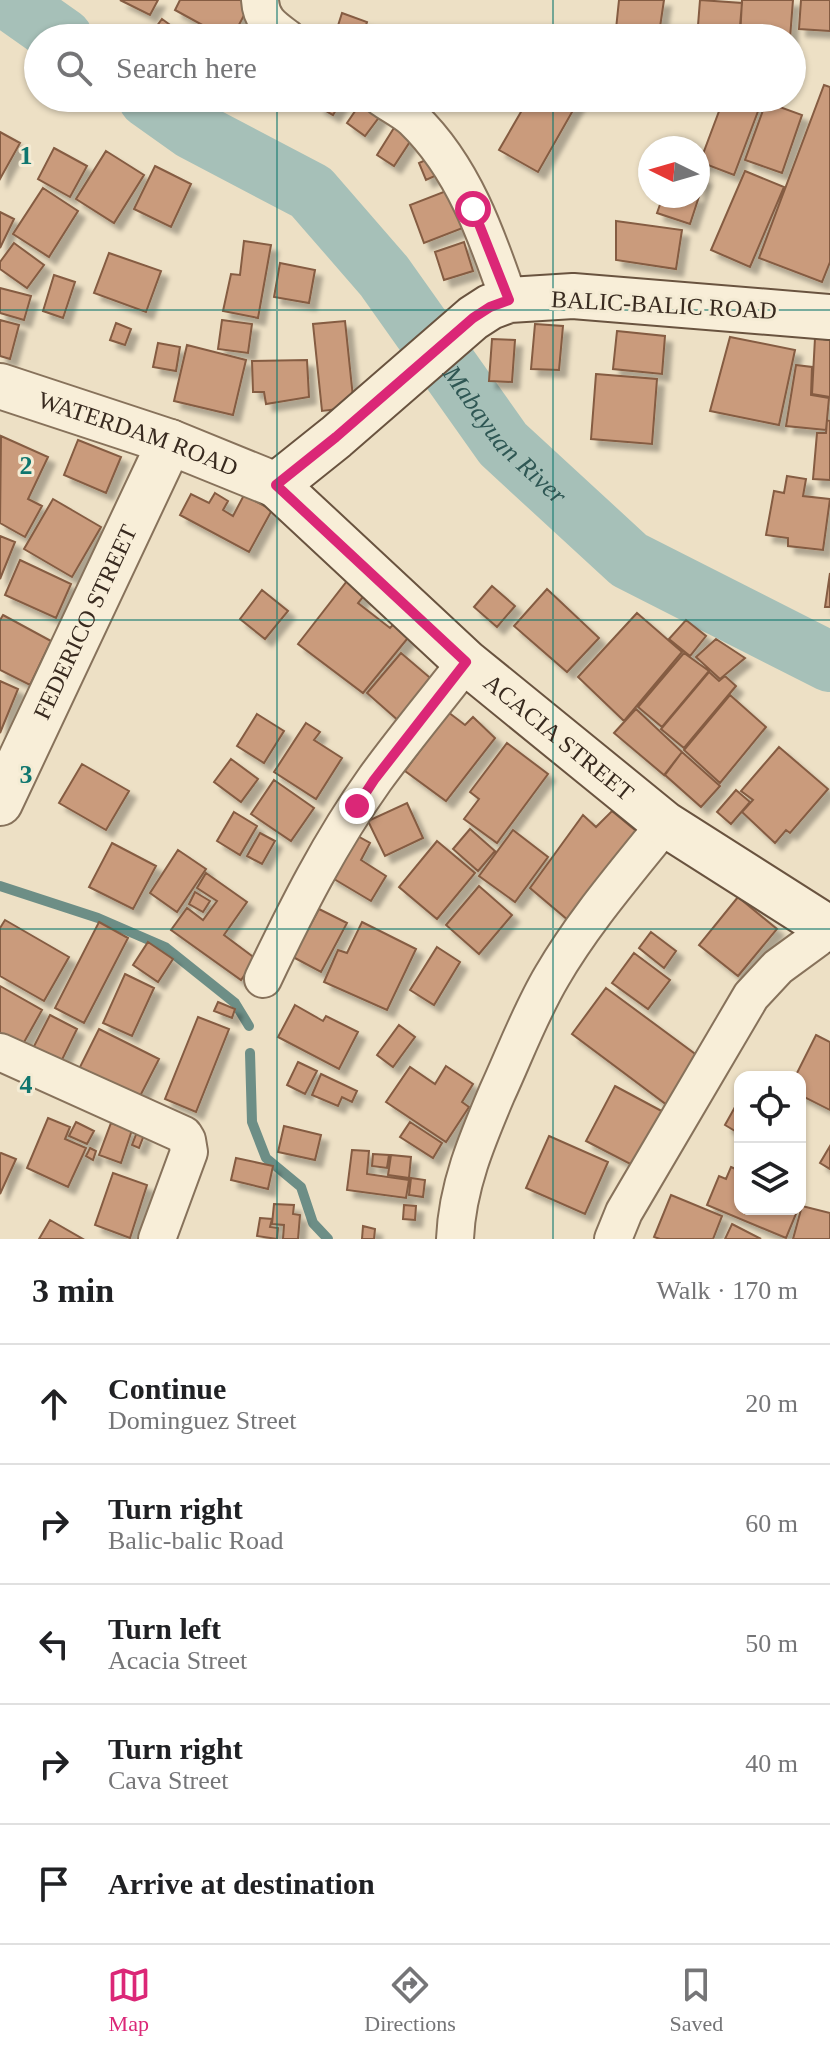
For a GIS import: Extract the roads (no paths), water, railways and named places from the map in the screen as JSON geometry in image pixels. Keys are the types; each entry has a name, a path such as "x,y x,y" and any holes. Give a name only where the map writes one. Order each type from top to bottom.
{"main road":[{"name":"BALIC-BALIC ROAD","path":"276,485 336,437 449,337 490,307 509,300 573,296 830,317"},
{"name":"WATERDAM ROAD","path":"0,386 170,442 276,485"},
{"name":"FEDERICO STREET","path":"0,803 170,442"},
{"name":"ACACIA STREET","path":"276,485 466,662 665,824 830,929"}],"street":[{"path":"260,0 261,14 268,24"},
{"path":"403,112 434,142 455,170 495,260 509,300"},
{"path":"263,979 300,901 336,838 374,780 466,662"},
{"path":"455,1239 464,1179 478,1137 551,977 599,907 665,824"},
{"path":"613,1239 624,1212 751,996 778,967 830,929"},
{"path":"0,1052 184,1135 189,1152 157,1239"}],"waterway":[{"name":"Mabayuan River","path":"9,0 43,24"},
{"name":"Mabayuan River","path":"168,112 193,130 311,192 384,276 503,444 629,560 830,662"},
{"path":"0,886 98,918 165,947 235,1003 249,1026"},
{"path":"250,1053 252,1122 266,1158 301,1187 313,1223 328,1239"}]}
